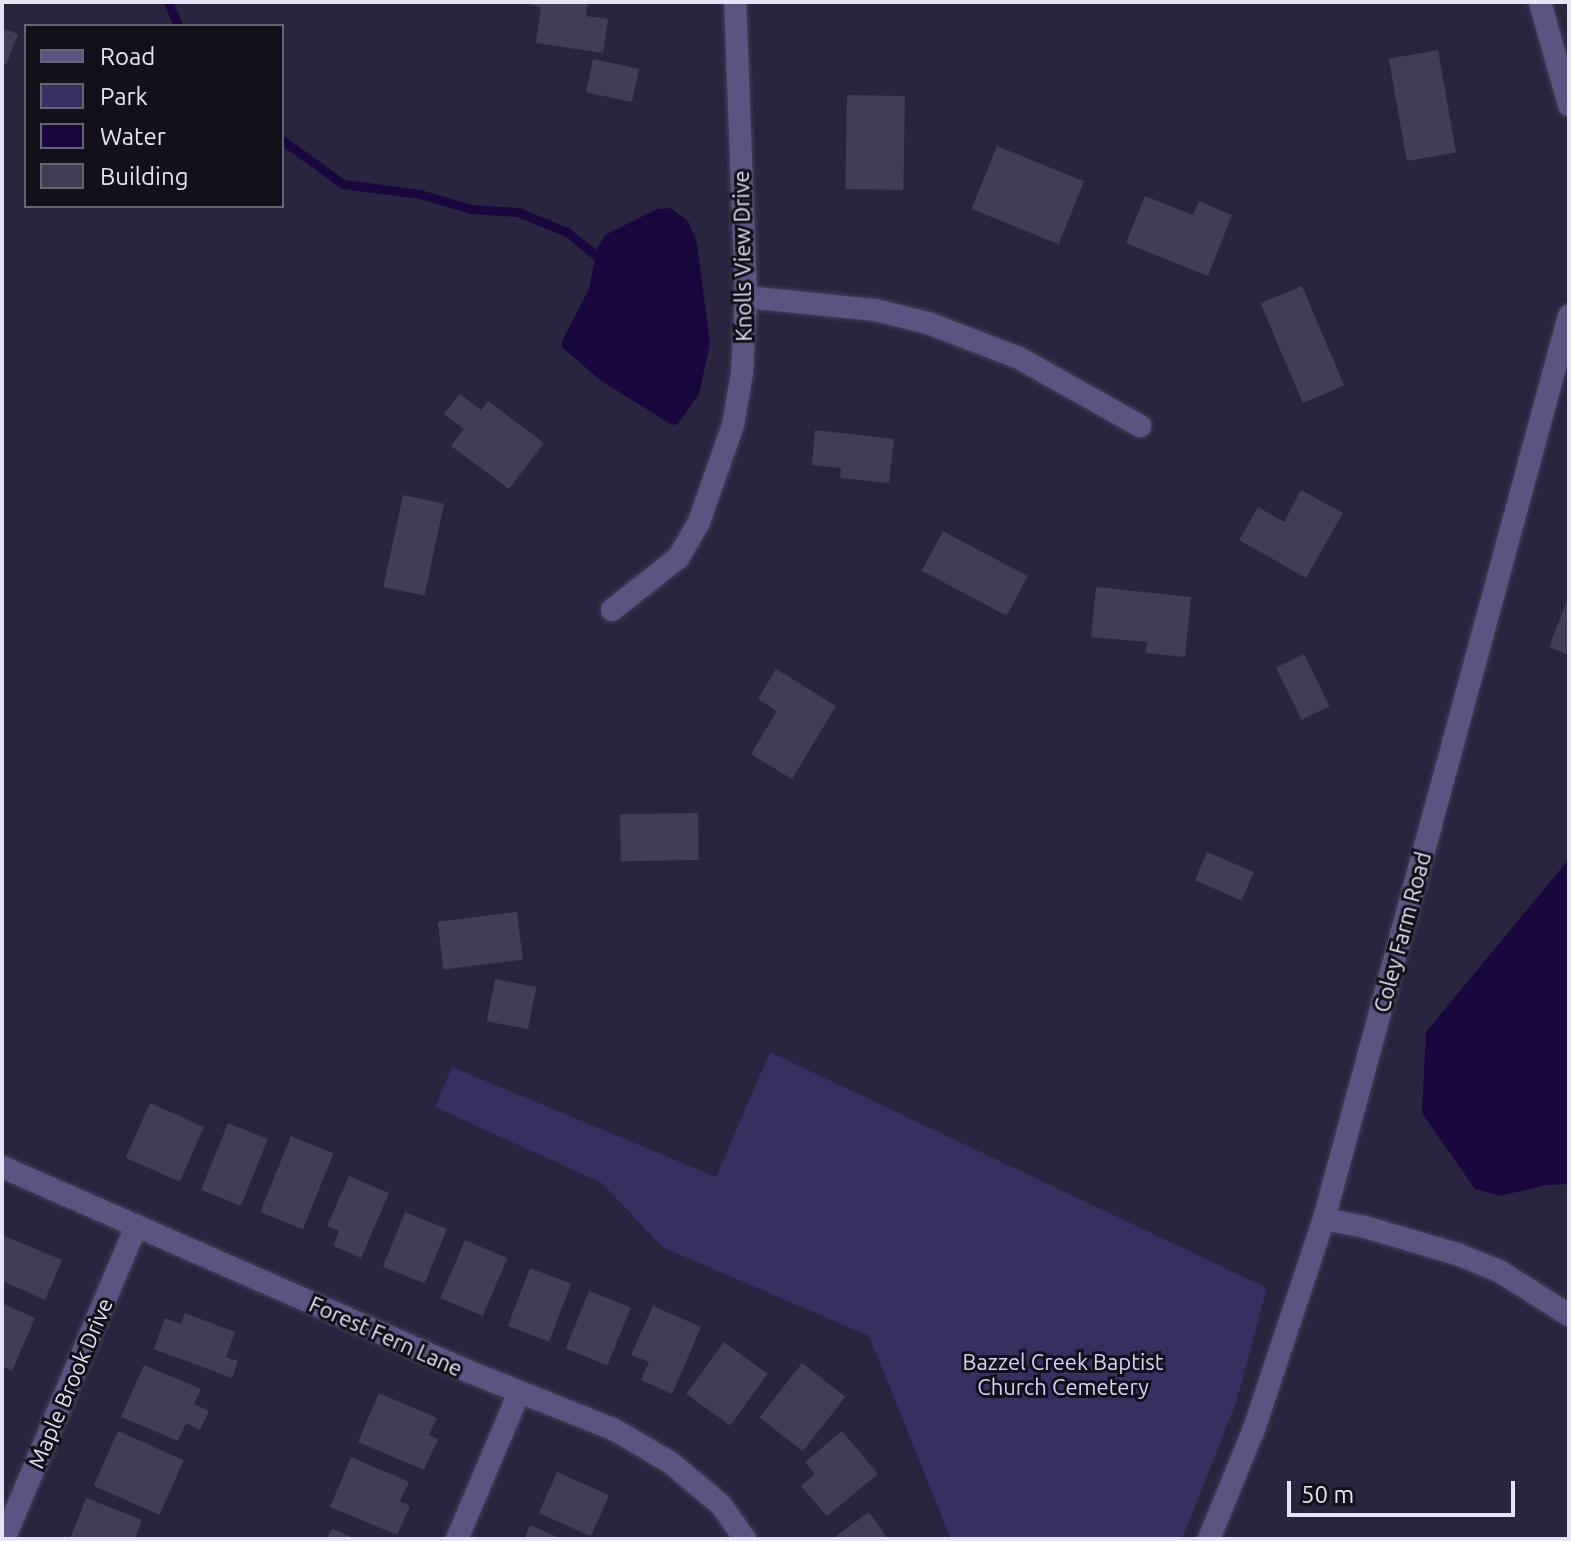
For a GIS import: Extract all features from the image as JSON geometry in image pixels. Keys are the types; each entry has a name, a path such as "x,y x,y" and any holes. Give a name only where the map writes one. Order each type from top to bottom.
{"street":[{"name":"Knolls View Drive","path":"612,610 679,557 699,522 733,425 742,373 746,297 735,2"},
{"path":"1540,2 1569,105"},
{"path":"746,297 875,310 928,323 1019,358 1140,426"},
{"name":"Coley Farm Road","path":"1209,1539 1254,1429 1324,1219 1569,316"},
{"name":"Forest Fern Lane","path":"2,1167 519,1393 615,1430 671,1463 721,1505 745,1539"},
{"path":"1324,1219 1376,1230 1457,1254 1499,1271 1569,1315"},
{"name":"Maple Brook Drive","path":"4,1539 136,1226"},
{"path":"457,1539 519,1393"}],"green space":[{"name":"Bazzel Creek Baptist Church Cemetery","path":"770,1052 1267,1288 1237,1400 1182,1539 951,1539 869,1336 662,1247 602,1183 435,1107 452,1067 716,1177"}],"water":[{"path":"670,208 688,221 697,243 710,344 699,394 678,424 672,425 600,380 562,347 562,341 589,289 597,248 605,235 657,209"},
{"path":"1569,859 1569,1184 1546,1185 1500,1196 1475,1189 1422,1113 1426,1032"}],"building":[{"path":"519,2 588,2 586,16 608,19 603,53 536,43 541,7"},
{"path":"2,28 18,34 6,65 2,64"},
{"path":"1438,50 1456,152 1407,161 1389,59"},
{"path":"593,59 639,69 632,102 586,92"},
{"path":"847,95 905,96 903,190 845,189"},
{"path":"997,146 1084,181 1059,244 972,209"},
{"path":"1145,196 1193,215 1199,201 1232,215 1208,276 1126,243"},
{"path":"1302,286 1344,385 1303,403 1261,304"},
{"path":"460,394 481,410 488,401 544,443 509,489 451,446 464,429 444,414"},
{"path":"815,430 894,439 889,483 840,478 841,468 812,465"},
{"path":"1301,490 1343,513 1306,578 1239,540 1258,507 1284,522"},
{"path":"403,495 444,504 425,596 383,587"},
{"path":"943,531 1028,576 1007,616 922,571"},
{"path":"1096,587 1191,597 1185,657 1146,653 1147,642 1091,637"},
{"path":"1569,596 1569,655 1549,647"},
{"path":"1304,654 1329,706 1302,720 1276,668"},
{"path":"776,669 836,706 792,779 751,754 777,711 758,699"},
{"path":"698,813 699,860 621,861 620,814"},
{"path":"1207,852 1254,872 1242,900 1195,881"},
{"path":"517,912 523,960 443,969 438,922"},
{"path":"495,979 536,987 528,1029 487,1021"},
{"path":"150,1103 204,1127 179,1182 126,1158"},
{"path":"228,1123 268,1139 241,1206 201,1190"},
{"path":"291,1136 334,1153 303,1229 260,1212"},
{"path":"349,1176 389,1193 361,1258 333,1246 339,1231 327,1226"},
{"path":"405,1212 447,1229 425,1284 383,1267"},
{"path":"2,1235 62,1260 45,1300 2,1281"},
{"path":"465,1240 507,1258 483,1316 440,1298"},
{"path":"530,1268 571,1284 549,1342 508,1326"},
{"path":"589,1291 631,1308 607,1365 566,1348"},
{"path":"2,1303 35,1318 12,1371 2,1366"},
{"path":"653,1306 701,1327 672,1394 641,1380 649,1362 631,1355"},
{"path":"185,1313 235,1332 226,1357 238,1361 232,1378 154,1349 165,1318 181,1324"},
{"path":"724,1342 768,1374 730,1426 686,1394"},
{"path":"802,1363 845,1397 803,1451 760,1417"},
{"path":"144,1365 201,1389 194,1404 209,1411 200,1430 186,1423 178,1441 121,1417"},
{"path":"379,1393 437,1418 429,1435 438,1439 424,1470 358,1442"},
{"path":"118,1431 184,1460 159,1515 94,1486"},
{"path":"842,1431 878,1474 827,1516 801,1486 815,1474 805,1462"},
{"path":"351,1457 409,1482 400,1501 410,1506 397,1535 330,1507"},
{"path":"557,1472 609,1495 591,1536 539,1513"},
{"path":"86,1498 142,1520 135,1539 70,1539"},
{"path":"869,1512 888,1539 832,1539"},
{"path":"530,1525 562,1539 524,1539"},
{"path":"332,1529 356,1539 327,1539"}],"waterway":[{"path":"168,2 177,24"},
{"path":"284,141 343,184 420,194 471,209 518,212 567,232 603,261"}]}
